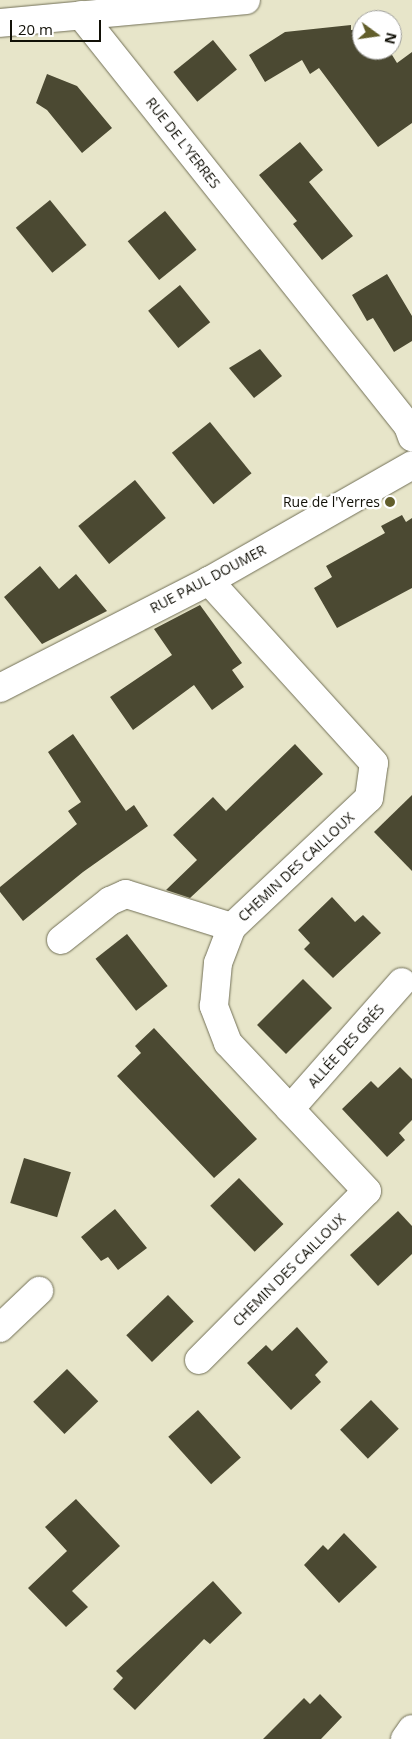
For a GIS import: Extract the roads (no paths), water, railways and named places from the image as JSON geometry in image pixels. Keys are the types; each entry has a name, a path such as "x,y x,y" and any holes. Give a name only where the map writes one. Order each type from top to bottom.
{"street":[{"path":"0,23 246,0"},
{"name":"RUE DE L'YERRES","path":"81,15 408,426 412,437"},
{"name":"RUE PAUL DOUMER","path":"0,688 209,581 412,465"},
{"name":"CHEMIN DES CAILLOUX","path":"199,1360 367,1192 228,1043 214,1006 218,963 232,927 369,798 374,763 209,581"},
{"path":"61,940 110,901 126,894 232,927"},
{"name":"ALLÉE DES GRÉS","path":"290,1109 402,982"},
{"path":"0,1328 39,1291"},
{"path":"405,1739 412,1729"}],"place":[{"name":"Rue de l'Yerres","path":"390,502"}]}
